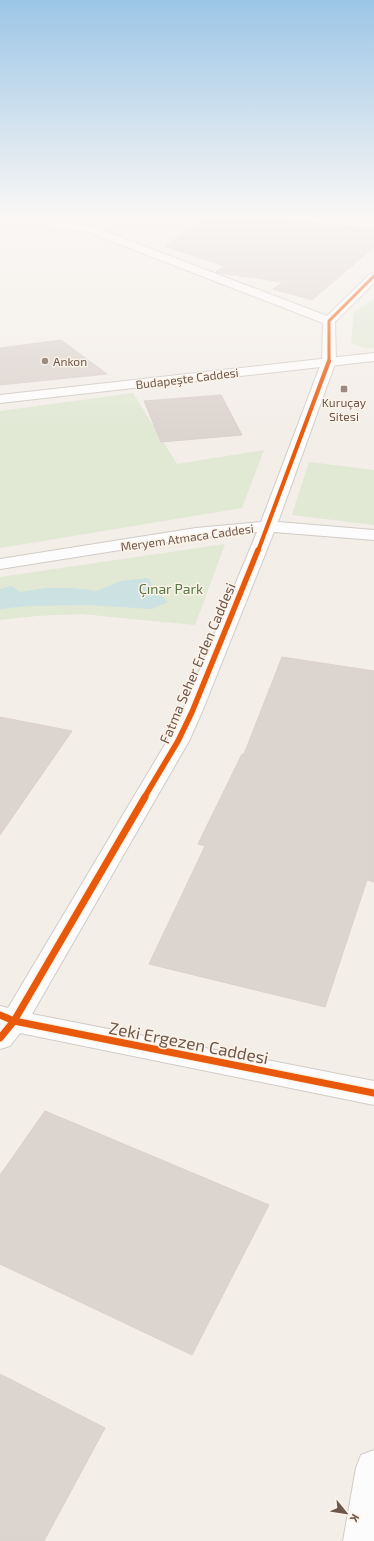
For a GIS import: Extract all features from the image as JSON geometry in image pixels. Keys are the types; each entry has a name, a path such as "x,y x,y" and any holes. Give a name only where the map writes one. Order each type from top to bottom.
{"street":[{"path":"243,288 329,321"},
{"path":"329,361 329,321 362,288"},
{"name":"Budapeşte Caddesi","path":"0,400 374,357"},
{"name":"Fatma Seher Erden Caddesi","path":"5,1025 178,741 192,712 268,526 329,361"},
{"name":"Meryem Atmaca Caddesi","path":"0,564 196,533 268,526 374,536"},
{"name":"Zeki Ergezen Caddesi","path":"5,1025 374,1093"},
{"path":"362,1541 374,1468"}],"green space":[{"path":"374,299 374,348 365,348 351,343 354,312"},
{"path":"133,393 177,464 264,450 242,508 0,548 0,411"},
{"path":"309,462 374,470 374,525 292,515"},
{"name":"Çınar Park","path":"225,544 195,625 81,614 36,616 0,620 0,577"}],"shaded area":[{"path":"148,578 157,592 168,602 152,609 89,605 28,606 0,609 0,589 11,586 20,592 46,588 72,588 97,591 121,581"}],"building":[{"path":"275,288 326,288 312,300 273,289"},
{"name":"Ankon","path":"61,340 107,374 0,385 0,348"},
{"path":"221,395 242,435 161,442 144,401"},
{"path":"282,657 374,671 374,882 367,880 325,1007 149,964 205,846 198,844 242,754 244,754"},
{"path":"0,717 72,731 0,835"},
{"path":"45,1111 269,1205 192,1355 0,1264 0,1175"},
{"path":"0,1374 105,1428 44,1541 0,1541"}],"cycle path":[{"path":"0,1038 14,1021 178,741 192,712 268,526 329,361 329,321 362,288"},
{"path":"0,1015 14,1021 374,1093"}],"place":[{"name":"Ankon","path":"45,361"},
{"name":"Kuruçay Sitesi","path":"344,389"}]}
